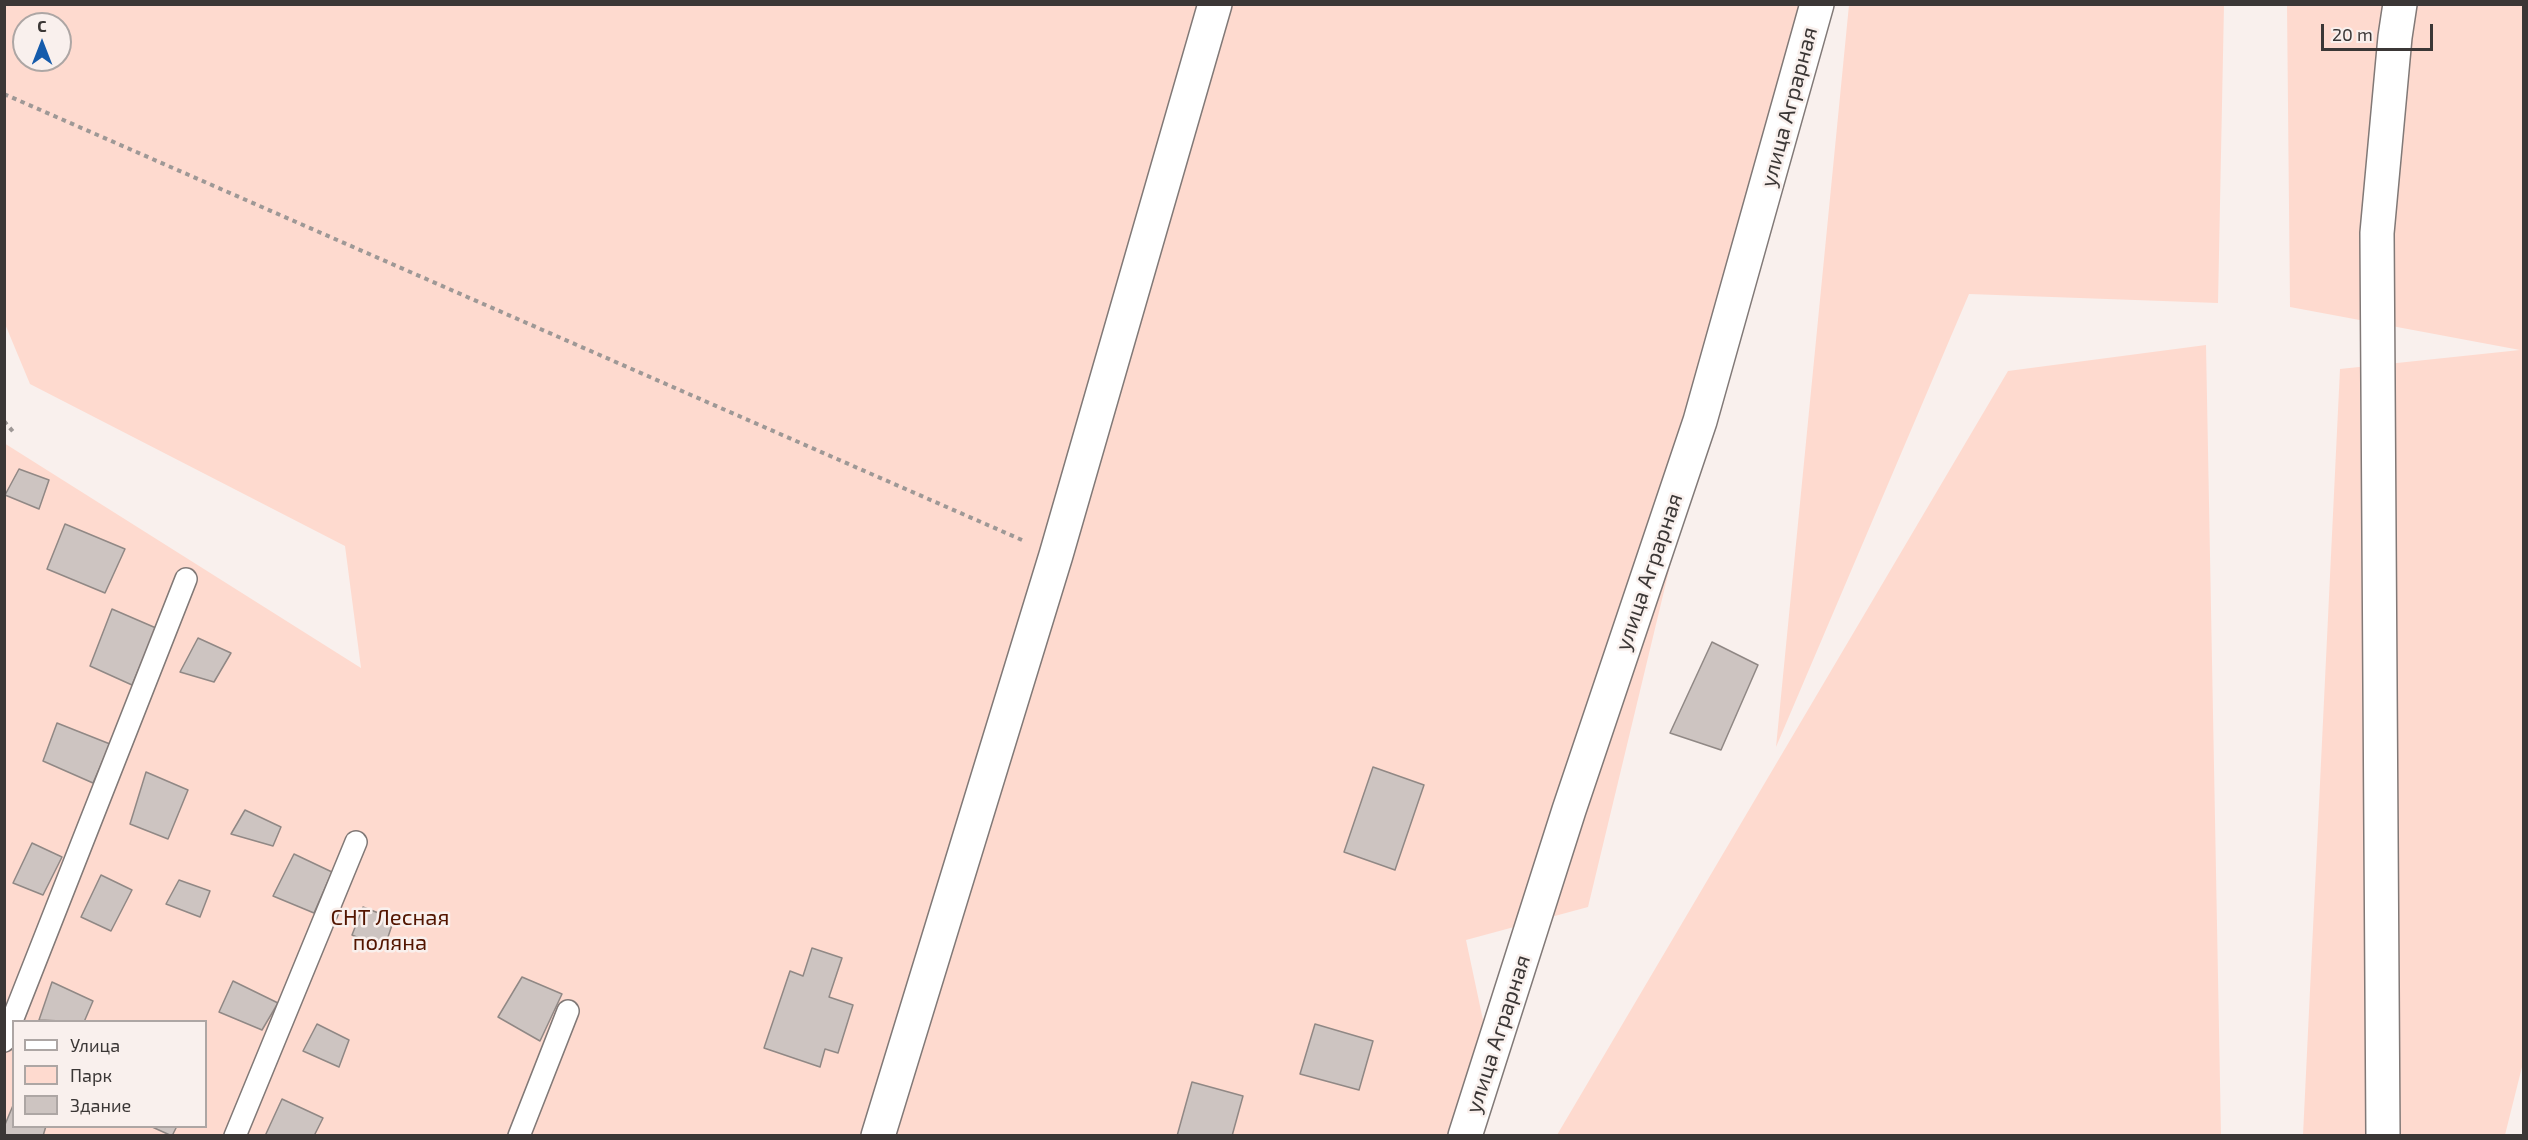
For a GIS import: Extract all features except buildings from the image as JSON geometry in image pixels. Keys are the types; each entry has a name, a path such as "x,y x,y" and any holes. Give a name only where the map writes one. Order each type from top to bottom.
{"street":[{"path":"878,1136 1056,555 1215,4"},
{"name":"улица Аграрная","path":"1465,1136 1569,810 1700,421 1817,4"},
{"path":"2383,1136 2377,233 2400,4"}],"lane":[{"path":"12,1020 186,579"},
{"path":"235,1136 356,842"},
{"path":"519,1136 568,1011"},
{"path":"4,1041 12,1021"}],"path":[{"path":"4,94 1056,555"},
{"path":"4,421 15,434"}],"green space":[{"name":"СНТ Лесная поляна","path":"5,5 1805,5 1588,907 1466,940 1497,1086 1470,1135 5,1135 4,443 361,668 345,546 30,384 5,324"},
{"path":"1849,5 2224,5 2218,303 1969,294 1776,747"},
{"path":"2287,5 2523,5 2524,1059 2505,1135 2303,1135 2340,369 2520,350 2290,307"},
{"path":"2206,345 2221,1135 1557,1135 2008,371"}]}
